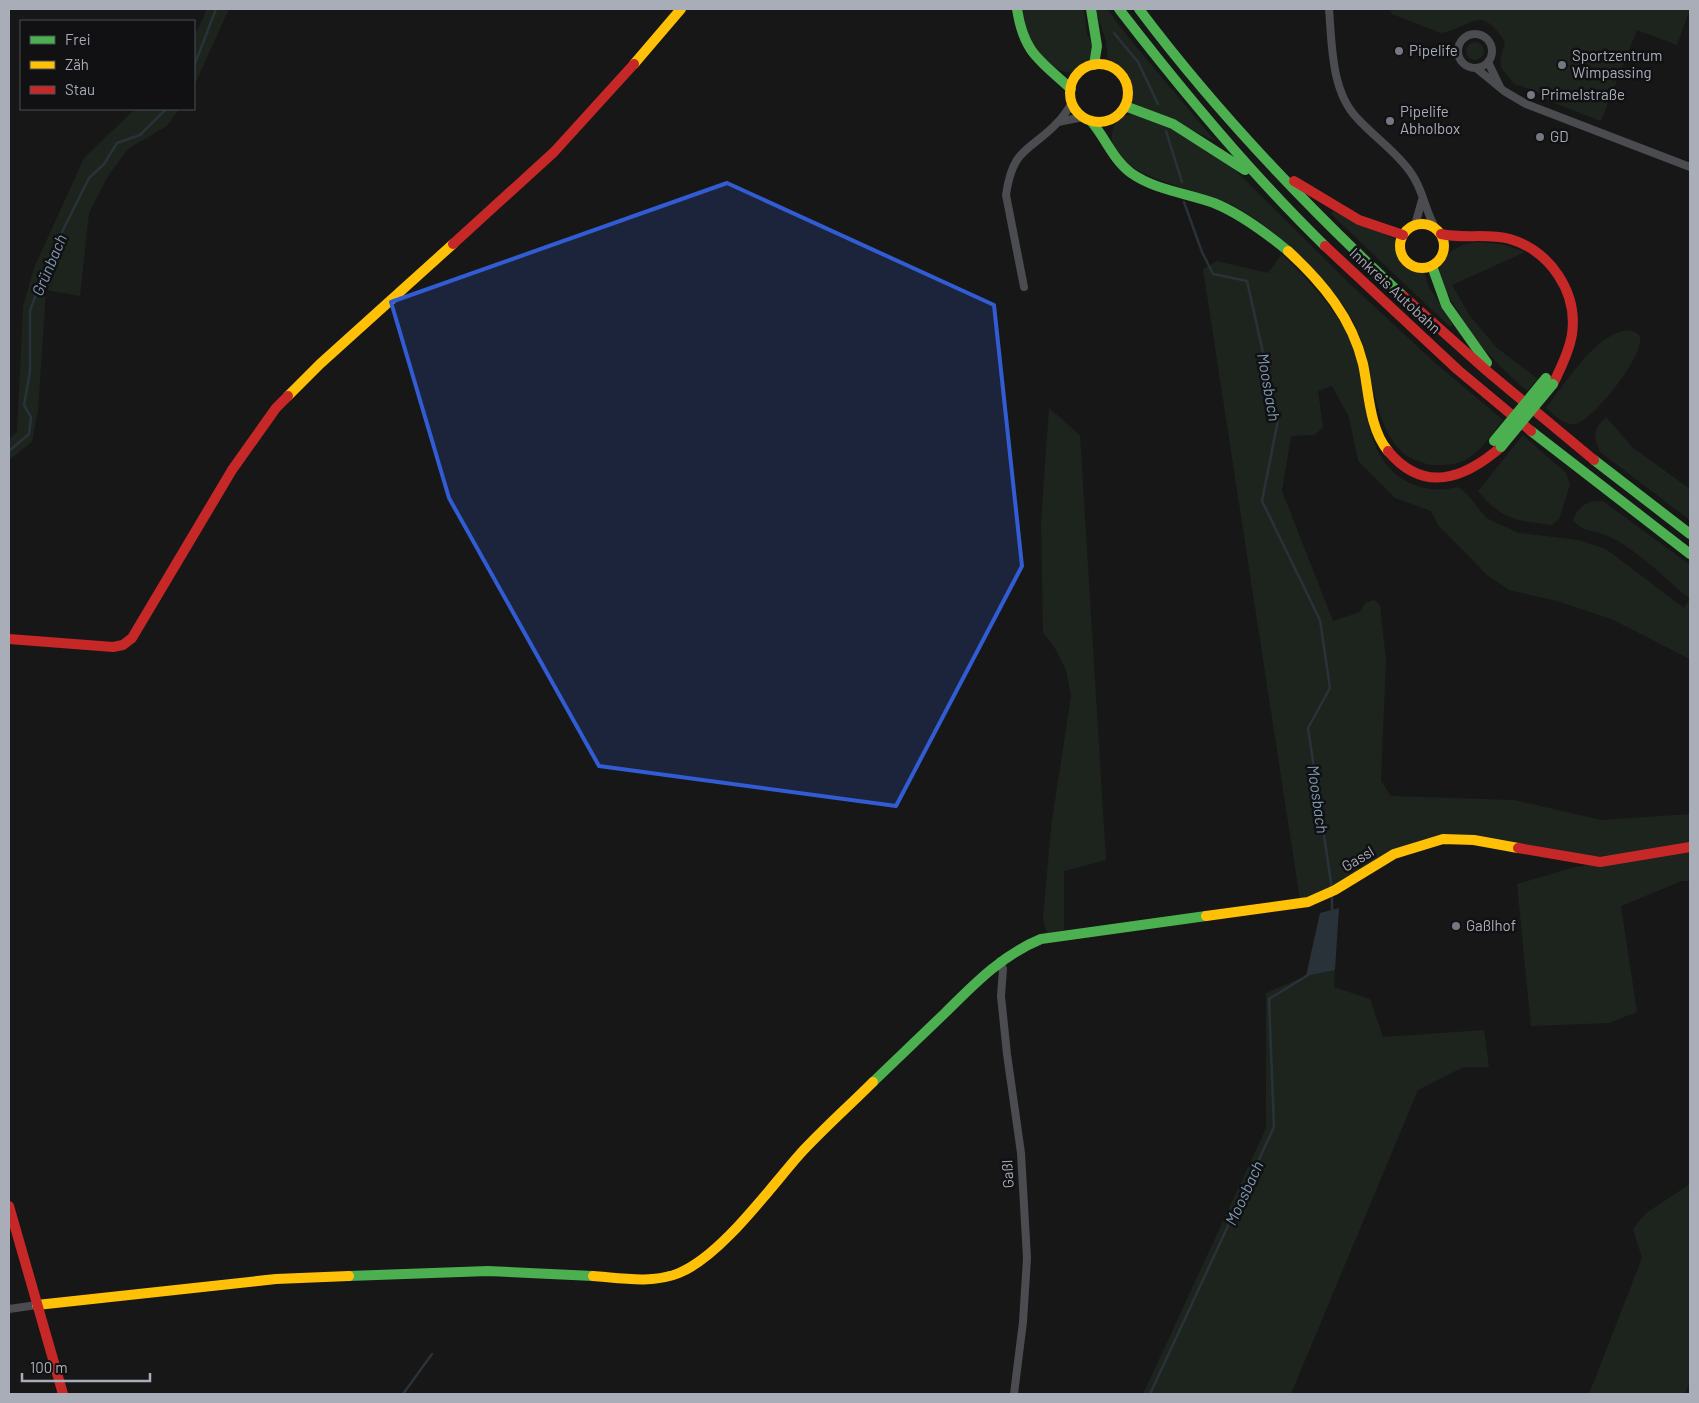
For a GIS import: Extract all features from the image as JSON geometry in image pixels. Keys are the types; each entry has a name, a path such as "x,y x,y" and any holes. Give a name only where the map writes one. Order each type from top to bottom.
{"main road":[{"path":"9,639 112,647 128,642 145,618 246,447 276,408 320,364 554,152 606,98 681,9"},
{"path":"1017,9 1021,35 1029,52 1041,65 1055,74 1071,89"},
{"path":"1091,9 1097,46 1094,65"},
{"name":"Innkreis Autobahn","path":"1119,9 1186,96 1267,185 1393,310 1500,406 1612,496 1690,554"},
{"name":"Innkreis Autobahn","path":"1139,9 1198,84 1271,166 1379,274 1504,386 1601,466 1690,534"},
{"path":"1055,74 1078,74 1094,65 1108,66 1121,75 1128,90 1125,106 1119,114 1110,120 1087,119"},
{"path":"1078,74 1071,89 1072,103 1107,142 1121,165 1132,173 1166,188 1216,204 1251,222 1280,244 1322,288 1338,308 1352,331 1363,362 1379,437 1386,450 1400,464 1418,475 1441,478 1463,474 1482,460 1550,381 1560,365 1572,335 1572,315 1568,296 1556,271 1540,254 1520,243 1498,237 1470,238 1438,231 1423,224 1415,225 1402,236 1400,247 1405,261 1418,268 1432,266 1442,255 1444,247 1438,231"},
{"path":"1125,106 1146,110 1194,133 1267,185"},
{"path":"1107,142 1110,120"},
{"path":"1271,166 1351,217 1386,232 1402,236"},
{"path":"1444,247 1470,238"},
{"path":"1432,266 1438,287 1450,312 1504,386"},
{"name":"Gassl","path":"1000,961 1041,939 1308,902 1332,891 1394,854 1443,839 1474,840 1586,862 1600,862 1690,847"},
{"path":"37,1305 276,1279 488,1271 565,1273 628,1279 652,1279 677,1274 698,1264 718,1246 802,1152 968,989 1000,961"},
{"path":"9,1206 63,1394"}],"street":[{"path":"1329,9 1334,58 1343,98 1357,118 1402,160 1419,185 1422,200 1438,231"},
{"path":"1501,88 1488,62 1492,49 1488,40 1478,34 1468,36 1460,42 1459,56 1463,64 1476,68 1501,88 1526,104 1690,167"},
{"path":"1476,68 1488,62"},
{"path":"1024,287 1008,211 1007,183 1011,171 1024,150 1058,122 1072,103"},
{"path":"1058,122 1087,119"},
{"path":"1415,225 1422,200"},
{"name":"Gaßl","path":"1000,961 1002,969 1001,996 1007,1054 1021,1153 1027,1258 1023,1322 1015,1391"},
{"path":"9,1309 37,1305"}],"highlighted area":[{"path":"727,183 994,305 1022,566 896,806 599,766 449,498 391,302"}],"shaded area":[{"path":"207,9 229,9 195,84 195,35"},
{"path":"1022,9 1084,9 1087,34 1094,47 1092,60 1081,69 1070,72 1061,71 1044,61 1027,37 1023,27"},
{"path":"1095,9 1107,9 1215,141 1131,102 1131,88 1127,78 1124,73 1108,62 1106,41"},
{"name":"Sportzentrum Wimpassing","path":"1389,9 1690,9 1677,45 1637,30 1601,121 1552,102 1536,91 1514,84 1502,69 1500,61 1505,42 1488,23 1481,20 1475,21 1441,33 1392,14"},
{"path":"1475,42 1481,45 1484,51 1481,57 1475,60 1469,57 1466,51 1469,45"},
{"path":"134,110 178,110 167,126 128,149 108,176 89,213 80,296 46,290 38,411 32,442 9,460 9,439 17,432 23,306 34,268 84,158"},
{"path":"1135,113 1154,118 1227,162 1349,283 1433,361 1503,420 1478,450 1463,461 1443,465 1426,464 1404,454 1393,441 1378,409 1365,354 1353,321 1332,291 1289,246 1252,217 1228,203 1154,178 1120,157 1112,143 1115,123 1120,118"},
{"path":"1333,211 1397,240 1399,258 1402,263 1411,270 1424,272 1429,287 1453,325 1450,327 1331,214"},
{"path":"1476,242 1501,244 1525,252 1452,285 1470,316 1497,348 1538,379 1527,391 1493,359 1475,338 1458,313 1440,280 1440,267 1446,256 1463,245"},
{"path":"1282,254 1320,294 1344,328 1356,358 1373,439 1381,457 1393,472 1410,483 1421,487 1446,489 1458,487 1468,495 1486,518 1519,533 1579,540 1606,549 1684,608 1690,599 1690,659 1611,619 1557,601 1509,590 1487,575 1438,525 1431,511 1395,498 1358,461 1349,417 1332,386 1318,391 1323,427 1315,435 1291,436 1282,491 1333,621 1360,612 1365,603 1374,600 1380,605 1386,660 1381,781 1391,796 1514,800 1601,820 1690,814 1690,843 1619,855 1584,857 1468,836 1425,839 1396,850 1327,891 1300,900 1203,269 1217,261 1268,273"},
{"path":"1627,330 1639,335 1639,346 1626,372 1593,412 1583,420 1571,424 1559,419 1546,408 1592,350 1615,334"},
{"path":"1049,408 1080,435 1106,860 1064,871 1064,930 1047,933 1043,919 1051,827 1071,696 1066,670 1056,650 1043,632 1041,522"},
{"path":"1606,417 1632,447 1690,489 1690,520 1600,452 1595,437 1597,429"},
{"path":"1523,435 1566,473 1570,485 1559,519 1552,525 1519,520 1503,514 1478,491"},
{"path":"1592,501 1603,501 1690,565 1690,599 1631,550 1610,537 1585,529 1577,524 1573,520 1581,507"},
{"path":"1690,851 1690,881 1682,881 1621,906 1637,1012 1609,1023 1531,1026 1517,884 1575,867"},
{"path":"1339,908 1335,970 1306,976 1320,913"},
{"path":"1335,970 1334,987 1370,999 1383,1037 1484,1030 1489,1067 1463,1067 1418,1090 1291,1394 1143,1394 1266,1128 1266,993 1306,976"},
{"path":"1690,1184 1690,1382 1685,1394 1589,1394 1642,1258 1633,1229 1646,1213"}],"waterway":[{"name":"Grünbach","path":"195,63 216,9"},
{"name":"Moosbach","path":"1114,33 1138,62 1158,104"},
{"name":"Grünbach","path":"9,451 29,434 31,417 24,405 30,371 30,311 49,258 89,178 104,164 117,143 140,135 165,110"},
{"name":"Moosbach","path":"1166,131 1182,182"},
{"name":"Moosbach","path":"1184,202 1202,252 1213,274 1247,281 1278,420 1262,501 1320,620 1330,688 1308,728 1332,889"},
{"name":"Moosbach","path":"1332,894 1332,911"},
{"name":"Moosbach","path":"1150,1394 1274,1127 1269,999 1308,975"},
{"path":"403,1394 432,1354"}],"traffic: fast":[{"path":"1017,9 1024,36 1035,55 1071,89"},
{"path":"1091,9 1097,46 1094,65"},
{"path":"1119,9 1168,71 1244,161 1325,246"},
{"path":"1139,9 1200,85 1298,194 1403,296"},
{"path":"1125,106 1173,124 1245,170"},
{"path":"1091,121 1119,162 1140,179 1224,207 1271,237 1288,251"},
{"path":"1432,266 1446,305 1487,363"},
{"path":"1494,441 1546,378"},
{"path":"1501,447 1553,384"},
{"path":"1531,431 1690,554"},
{"path":"1594,460 1690,534"},
{"path":"873,1082 989,971 1014,953 1041,939 1206,916"},
{"path":"349,1276 488,1271 593,1276"}],"traffic: slow":[{"path":"634,64 681,9"},
{"path":"1099,64 1115,69 1123,77 1128,93 1123,109 1115,117 1099,122 1083,117 1075,109 1070,93 1075,77 1083,69 1099,64"},
{"path":"1418,224 1426,224 1438,230 1444,246 1438,262 1426,268 1418,268 1406,262 1400,250 1400,242 1406,230 1418,224"},
{"path":"288,396 320,364 453,244"},
{"path":"1288,251 1324,288 1351,331 1363,364 1373,421 1388,451"},
{"path":"1206,916 1308,902 1335,890 1394,854 1443,839 1474,840 1518,848"},
{"path":"593,1276 636,1279 658,1278 679,1273 695,1264 728,1237 800,1154 873,1082"},
{"path":"37,1305 276,1279 349,1276"}],"traffic: jam":[{"path":"453,244 554,152 634,64"},
{"path":"1294,181 1359,220 1403,235"},
{"path":"1441,234 1493,236 1510,239 1537,253 1549,263 1558,275 1566,289 1573,318 1571,340 1562,366 1553,384"},
{"path":"1325,246 1458,370 1531,431"},
{"path":"1403,296 1487,371 1594,460"},
{"path":"9,639 113,647 123,645 132,638 232,470 276,408 288,396"},
{"path":"1388,451 1402,464 1416,473 1430,477 1444,477 1458,474 1473,467 1501,447"},
{"path":"1518,848 1600,862 1690,847"},
{"path":"9,1206 63,1394"}],"place":[{"name":"Pipelife","path":"1399,51"},
{"name":"Sportzentrum Wimpassing","path":"1562,65"},
{"name":"Primelstraße","path":"1531,95"},
{"name":"Pipelife Abholbox","path":"1390,121"},
{"name":"GD","path":"1540,137"},
{"name":"Gaßlhof","path":"1456,926"}]}
